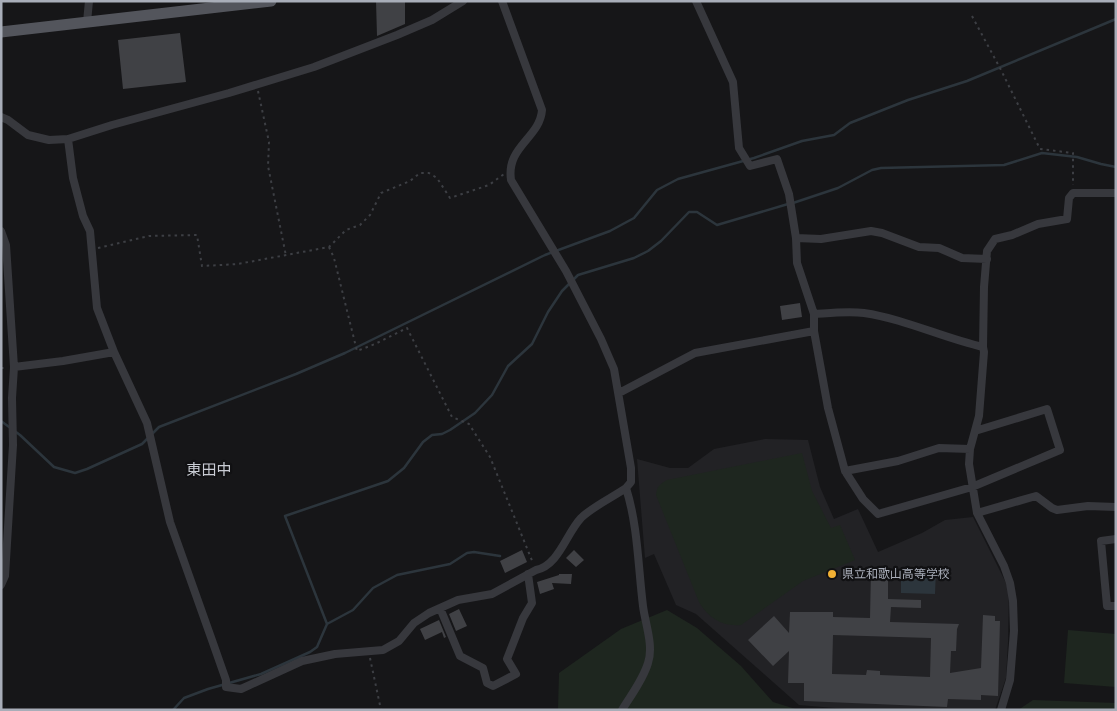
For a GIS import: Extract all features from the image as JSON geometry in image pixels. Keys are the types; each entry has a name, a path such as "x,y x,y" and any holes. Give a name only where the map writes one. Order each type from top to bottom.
{"main road":[{"path":"1,32 271,1"}],"street":[{"path":"87,22 89,1"},
{"path":"1,117 28,134 49,140 68,139 314,67 432,20 463,1"},
{"path":"68,139 72,178 82,216 90,231 97,308 114,352 147,424 170,522 214,643 226,680 226,687 241,689 302,661 369,650 383,650 399,641 414,623 440,608 458,600 492,594 542,568 552,561 581,518 626,488 631,482 631,468 614,369 601,339 566,271 511,180 510,169 515,154 541,120 542,110 502,1"},
{"path":"696,1 732,82 740,148 750,166 777,159 788,194 796,238 798,263 814,314 814,331 828,408 845,471 863,498 878,514 972,486 1060,450 1047,409 975,431"},
{"path":"1001,710 1010,680 1014,631 1013,601 1010,583 1004,566 978,513 969,464 970,449 979,416 982,384 984,287 987,251 995,239 1012,235 1038,224 1067,219 1069,198 1072,192 1116,193"},
{"path":"1,230 6,244 14,367 10,508 5,576 1,585"},
{"path":"796,238 821,239 871,232 882,233 919,247 940,248 962,258 987,259"},
{"path":"814,314 834,312 863,313 902,321 983,347"},
{"path":"619,393 695,353 814,331"},
{"path":"14,367 114,352"},
{"path":"845,471 898,461 940,448 970,449"},
{"path":"622,710 649,662 649,641 643,607 634,512 626,488"},
{"path":"978,513 1036,496 1056,510 1088,506 1116,507"},
{"path":"1116,539 1101,540 1107,606 1116,606"},
{"path":"440,608 460,656 483,668 486,683 493,686 516,674 507,659 523,618 532,603 528,574"}],"path":[{"path":"972,16 1040,149 1072,153 1072,192"},
{"path":"257,84 269,142 268,166 286,256"},
{"path":"92,249 149,236 197,235 202,266 238,264 286,256 329,247 346,230 360,225 370,215 381,193 410,180 420,173 429,173 437,178 450,198 489,185 510,169"},
{"path":"329,247 334,258 357,351 407,328 452,417 469,424 490,457 536,570"},
{"path":"369,650 380,710"}],"shaded area":[{"name":"県立和歌山高等学校","path":"765,439 808,440 820,487 834,519 858,509 878,552 922,533 945,520 973,517 1009,589 1006,678 995,710 858,710 799,705 696,614 676,605 654,554 645,558 637,459 670,468 688,468 714,449"},
{"path":"802,453 812,491 831,528 840,525 855,560 803,581 741,625 722,623 711,617 699,602 656,495 658,487 667,480"},
{"path":"901,569 936,569 935,594 901,593"},
{"path":"667,610 697,628 741,666 773,702 799,710 558,710 559,673 621,629"},
{"path":"1068,630 1116,634 1116,687 1064,683"},
{"path":"1033,700 1116,703 1116,710 1018,710"}],"building":[{"path":"376,1 405,1 405,24 377,36"},
{"path":"180,33 186,82 123,89 118,40"},
{"path":"800,303 802,317 782,320 780,306"},
{"path":"522,550 527,562 505,573 500,561"},
{"path":"574,550 584,560 576,567 566,558"},
{"path":"871,571 888,572 888,599 921,600 921,608 891,607 890,622 959,624 956,651 951,651 950,673 981,668 983,615 995,616 995,621 1000,621 998,696 981,695 981,700 948,699 947,707 804,701 804,683 788,683 789,651 773,666 748,640 774,616 789,633 790,612 833,612 833,617 870,618","holes":["833,635 931,638 930,677 880,675 880,671 867,670 866,675 832,674"]},
{"path":"559,574 572,574 571,584 552,583 554,589 540,594 537,582"},
{"path":"459,609 467,626 456,631 449,614"},
{"path":"439,620 446,637 444,638 442,632 425,640 420,629"}],"waterway":[{"path":"1,421 20,435 54,467 75,473 87,469 142,444 159,427 345,353 545,255 610,231 634,218 657,190 678,179 754,158 802,141 834,135 850,123 908,100 967,81 1116,19"},
{"path":"793,203 838,188 872,170 881,168 1004,165 1042,153 1077,157 1116,167"},
{"path":"327,624 285,516 388,481 404,468 423,442 432,435 442,434 450,430 475,413 492,395 508,366 532,344 548,312 562,291 578,275 634,258 648,251 661,241 689,212 697,212 717,225 788,204"},
{"path":"173,710 184,698 261,674 310,652 317,647 327,624 353,610 373,588 397,575 450,564 467,553 474,552 500,556"}],"place":[{"name":"県立和歌山高等学校","path":"832,574"}],"district":[{"name":"東田中","path":"209,470"}]}
